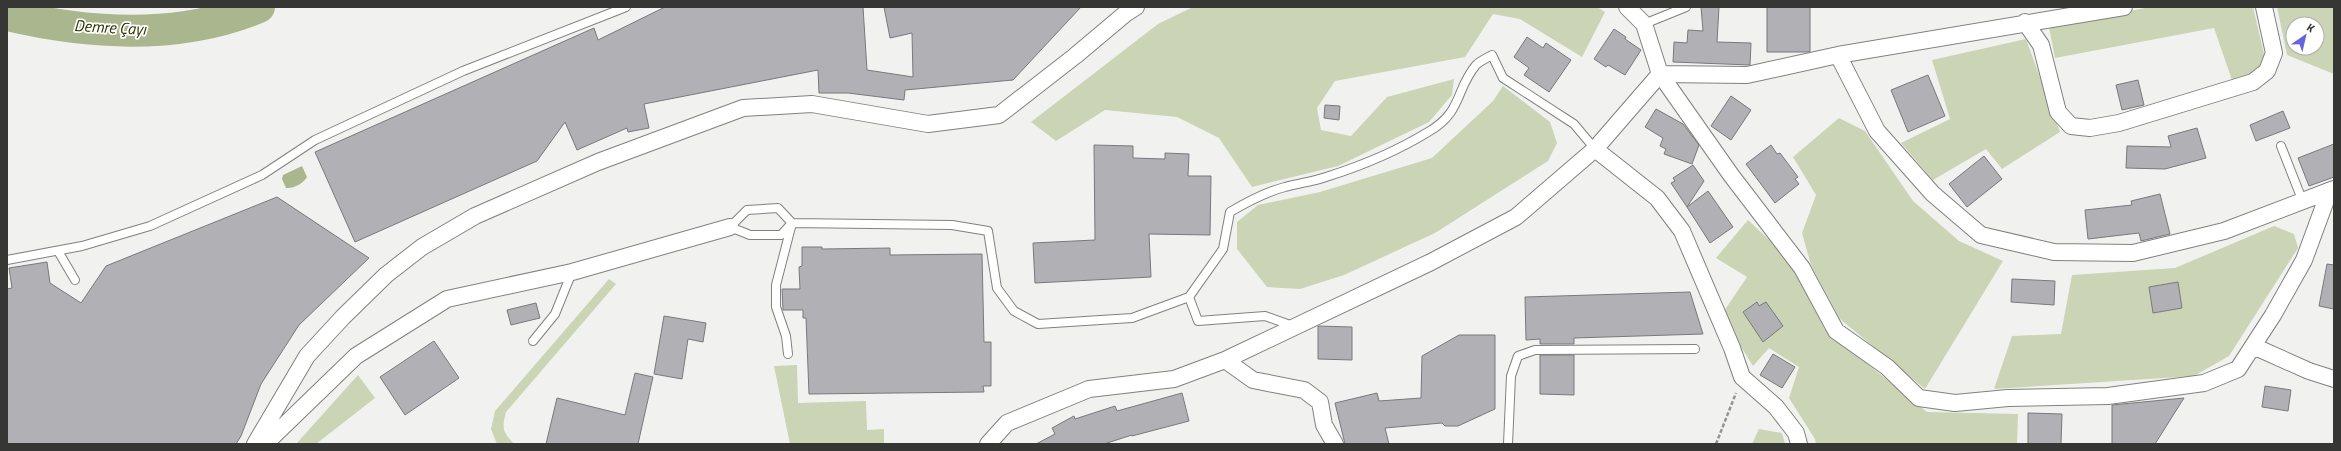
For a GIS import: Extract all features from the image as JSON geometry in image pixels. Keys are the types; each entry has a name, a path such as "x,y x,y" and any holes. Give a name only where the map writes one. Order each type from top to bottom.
{"street":[{"path":"255,444 307,356 343,317 386,275 422,247 475,216 598,162 743,108 812,104 928,124 999,115 1076,56 1125,14 1136,7"},
{"path":"1627,7 1644,24 1660,74 1731,175 1802,268 1836,331 1887,367 1919,398 1955,404 2008,398 2108,396 2204,383 2238,368 2273,315 2304,260 2332,191"},
{"path":"988,444 1007,423 1090,389 1174,379 1225,360 1293,326 1431,262 1516,217 1595,149 1660,74 1746,75 1838,55 2026,22 2124,7"},
{"path":"2026,22 2041,45 2058,112 2071,126 2090,128 2119,123 2253,82 2267,71 2274,53 2264,7"},
{"path":"1838,55 1877,131 1933,194 1981,235 2054,252 2133,253 2224,231 2332,191"},
{"path":"1595,149 1657,198 1682,231 1732,348 1742,377 1776,407 1796,433 1799,444"},
{"path":"265,444 356,356 447,299 572,272 730,227"},
{"path":"2253,346 2309,371 2334,379"},
{"path":"1225,360 1253,380 1304,390 1320,402 1324,425 1335,444"}],"lane":[{"path":"7,260 58,251 150,226 262,175 315,140 463,71 626,7"},
{"path":"1644,24 1686,7"},
{"path":"792,223 781,235 750,235 730,227 747,210 778,208 792,223 952,225 988,232 996,288 1014,311 1038,324 1132,318 1189,297 1223,249 1230,212 1253,198 1324,178 1360,165 1429,132 1448,117 1458,102 1464,85 1477,64 1492,55 1503,78 1574,124 1595,149"},
{"path":"2281,146 2303,202"},
{"path":"788,354 786,336 776,307 776,285 792,223"},
{"path":"58,251 75,280"},
{"path":"533,341 555,314 572,272"},
{"path":"1189,297 1198,321 1265,316 1293,326"},
{"path":"1508,444 1511,376 1518,356 1535,350 1695,349"}],"path":[{"path":"1716,444 1742,377"}],"shaded area":[{"path":"1193,7 1597,7 1605,12 1582,57 1520,19 1493,14 1465,57 1335,81 1317,108 1321,130 1351,136 1387,97 1454,79 1452,95 1429,122 1338,166 1252,187 1219,138 1177,117 1105,110 1056,141 1031,122 1158,24"},
{"path":"2150,7 2253,7 2265,58 2257,70 2233,83 2214,28 2055,58 2049,27"},
{"path":"2277,7 2334,7 2334,74 2289,56 2325,56 2325,16 2285,16 2285,45"},
{"path":"2026,39 2060,132 2002,169 1986,149 1933,180 1901,143 1950,119 1932,60"},
{"path":"1503,86 1550,122 1557,143 1548,161 1435,233 1344,275 1300,289 1267,287 1237,249 1237,222 1258,205 1320,192 1432,158 1493,101"},
{"path":"1839,118 1865,131 1913,201 1959,241 2003,261 1925,389 1840,319 1811,265 1802,233 1816,195 1793,157"},
{"path":"302,166 307,177 306,179 295,187 286,188 282,179 283,175"},
{"path":"1748,220 1787,257 1825,330 1927,412 2018,414 2017,444 1816,444 1815,439 1789,398 1799,367 1769,348 1753,366 1733,334 1724,311 1747,277 1716,258"},
{"path":"2274,226 2294,234 2298,248 2229,356 2194,376 1994,389 2012,336 2061,334 2072,275 2175,268"},
{"path":"609,279 616,284 506,412 504,429 507,436 514,444 497,444 491,429 495,411"},
{"path":"797,365 798,403 866,401 867,430 884,429 884,444 790,444 774,366"},
{"path":"358,375 375,398 316,444 296,444"},
{"path":"1759,429 1782,433 1785,444 1752,444"}],"building":[{"path":"665,7 863,7 867,70 913,77 912,33 890,38 884,7 1081,7 1013,80 905,90 904,100 848,93 819,93 818,70 644,104 649,128 628,132 627,128 577,150 565,122 537,161 355,242 315,152 594,28 598,40"},
{"path":"1701,7 1719,7 1717,42 1751,43 1750,65 1673,62 1674,42 1687,43 1688,30 1703,31"},
{"path":"1767,7 1810,7 1810,52 1767,52"},
{"path":"1614,29 1641,50 1625,75 1608,65 1606,67 1594,59"},
{"path":"1527,37 1543,48 1546,43 1571,60 1549,92 1524,75 1529,68 1514,57"},
{"path":"1928,75 1945,116 1908,132 1891,90"},
{"path":"2138,80 2144,105 2122,110 2116,85"},
{"path":"1731,96 1751,110 1731,140 1711,126"},
{"path":"1325,105 1340,106 1339,120 1324,118"},
{"path":"1656,109 1683,124 1699,145 1692,164 1664,154 1666,149 1660,146 1663,138 1645,127"},
{"path":"2283,111 2290,128 2256,141 2250,125"},
{"path":"2197,128 2206,158 2165,169 2126,168 2127,146 2171,147 2168,136"},
{"path":"2334,144 2334,177 2309,186 2298,158"},
{"path":"1094,145 1133,146 1133,158 1165,159 1165,153 1189,154 1188,176 1211,176 1210,235 1149,234 1151,277 1035,283 1033,243 1095,240"},
{"path":"1771,145 1777,154 1780,153 1798,177 1795,179 1799,184 1775,203 1746,164"},
{"path":"1984,156 2002,179 1967,207 1949,184"},
{"path":"1693,165 1704,181 1687,207 1671,183 1675,181 1673,178"},
{"path":"1708,191 1733,227 1710,243 1687,207"},
{"path":"2160,194 2170,234 2141,241 2139,233 2088,239 2085,210 2132,205 2131,201"},
{"path":"277,197 369,258 299,325 261,384 241,436 236,444 7,444 7,289 12,288 9,268 47,262 50,283 81,303 106,266"},
{"path":"802,247 822,247 822,249 890,248 890,255 982,254 984,342 991,342 991,386 983,386 984,392 809,394 806,318 803,318 803,310 783,310 782,289 800,289 799,267 802,266"},
{"path":"2327,264 2334,265 2334,309 2319,306"},
{"path":"2012,279 2055,281 2054,305 2011,302"},
{"path":"2178,282 2182,308 2153,313 2149,287"},
{"path":"1690,292 1703,334 1574,338 1574,344 1540,344 1540,339 1526,340 1525,297"},
{"path":"1757,302 1759,306 1766,302 1783,326 1763,342 1743,312"},
{"path":"536,303 540,318 511,325 507,310"},
{"path":"664,316 706,323 703,342 688,339 682,379 654,374"},
{"path":"1318,326 1352,327 1352,360 1318,359"},
{"path":"1459,335 1495,335 1495,409 1458,426 1445,426 1442,423 1385,428 1389,444 1345,444 1335,403 1377,393 1379,401 1421,398 1422,356"},
{"path":"434,341 459,378 405,415 380,377"},
{"path":"1773,354 1795,367 1782,388 1760,375"},
{"path":"1540,355 1574,355 1574,395 1540,394"},
{"path":"635,373 653,377 638,444 546,444 557,398 625,415"},
{"path":"2265,386 2291,390 2288,411 2262,407"},
{"path":"1182,393 1189,421 1132,435 1104,444 1036,444 1055,434 1052,428 1074,416 1075,419 1115,406 1117,411"},
{"path":"2184,398 2155,444 2112,444 2112,405"},
{"path":"2028,413 2062,414 2061,444 2028,444"}],"waterway":[{"name":"Demre Çayı","path":"7,15 102,30 166,29 198,25 229,18 259,7"}]}
